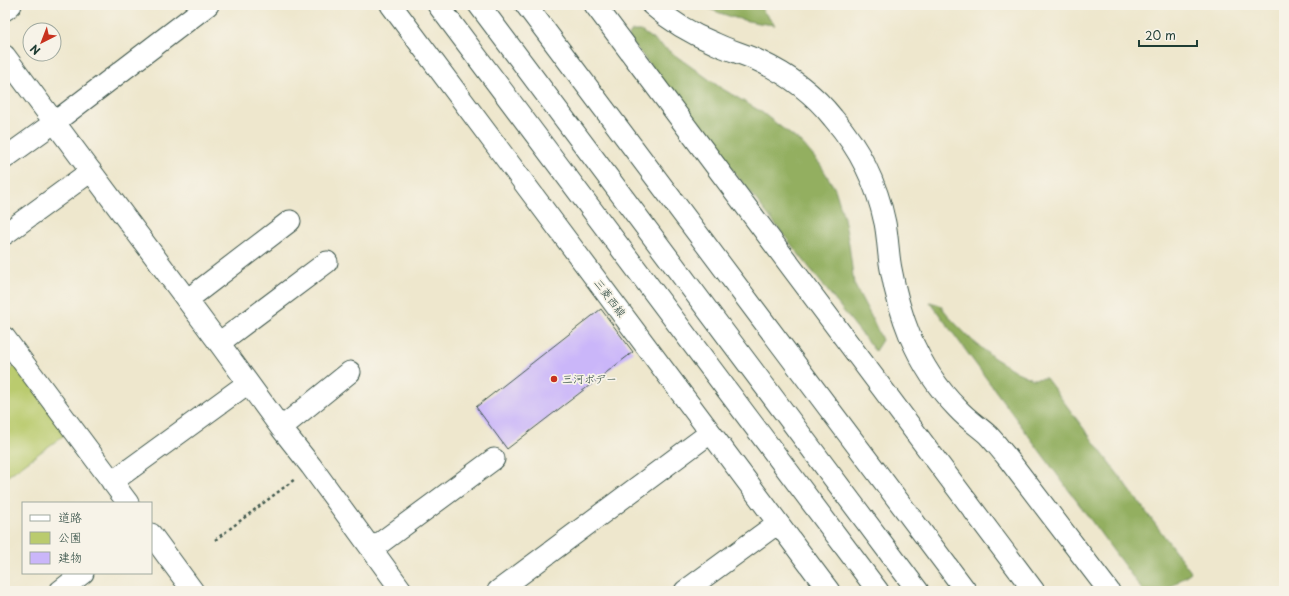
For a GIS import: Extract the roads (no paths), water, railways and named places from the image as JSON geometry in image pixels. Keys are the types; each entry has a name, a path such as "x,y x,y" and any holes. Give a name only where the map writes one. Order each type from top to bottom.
{"street":[{"path":"5,10 11,5"},
{"path":"5,158 55,122 208,5"},
{"name":"三菱西線","path":"391,5 829,591"},
{"path":"438,5 878,591"},
{"path":"466,5 903,591"},
{"path":"479,5 918,591"},
{"path":"526,5 966,591"},
{"path":"595,5 1034,591"},
{"path":"652,5 668,18 699,36 760,62 786,76 810,95 842,128 858,153 872,180 877,194 885,223 890,267 896,295 910,336 923,362 939,386 957,408 988,435 1006,456 1109,591"},
{"path":"5,56 219,342 402,591"},
{"path":"5,234 91,171"},
{"path":"187,300 290,221"},
{"path":"219,342 327,262"},
{"path":"5,338 127,502"},
{"path":"281,428 350,372"},
{"path":"112,482 248,383"},
{"path":"498,591 710,433"},
{"path":"372,549 494,459"},
{"path":"685,591 778,523"},
{"path":"152,535 193,591"},
{"path":"60,591 82,574"}],"place":[{"name":"三河ボデー","path":"554,379"}]}
